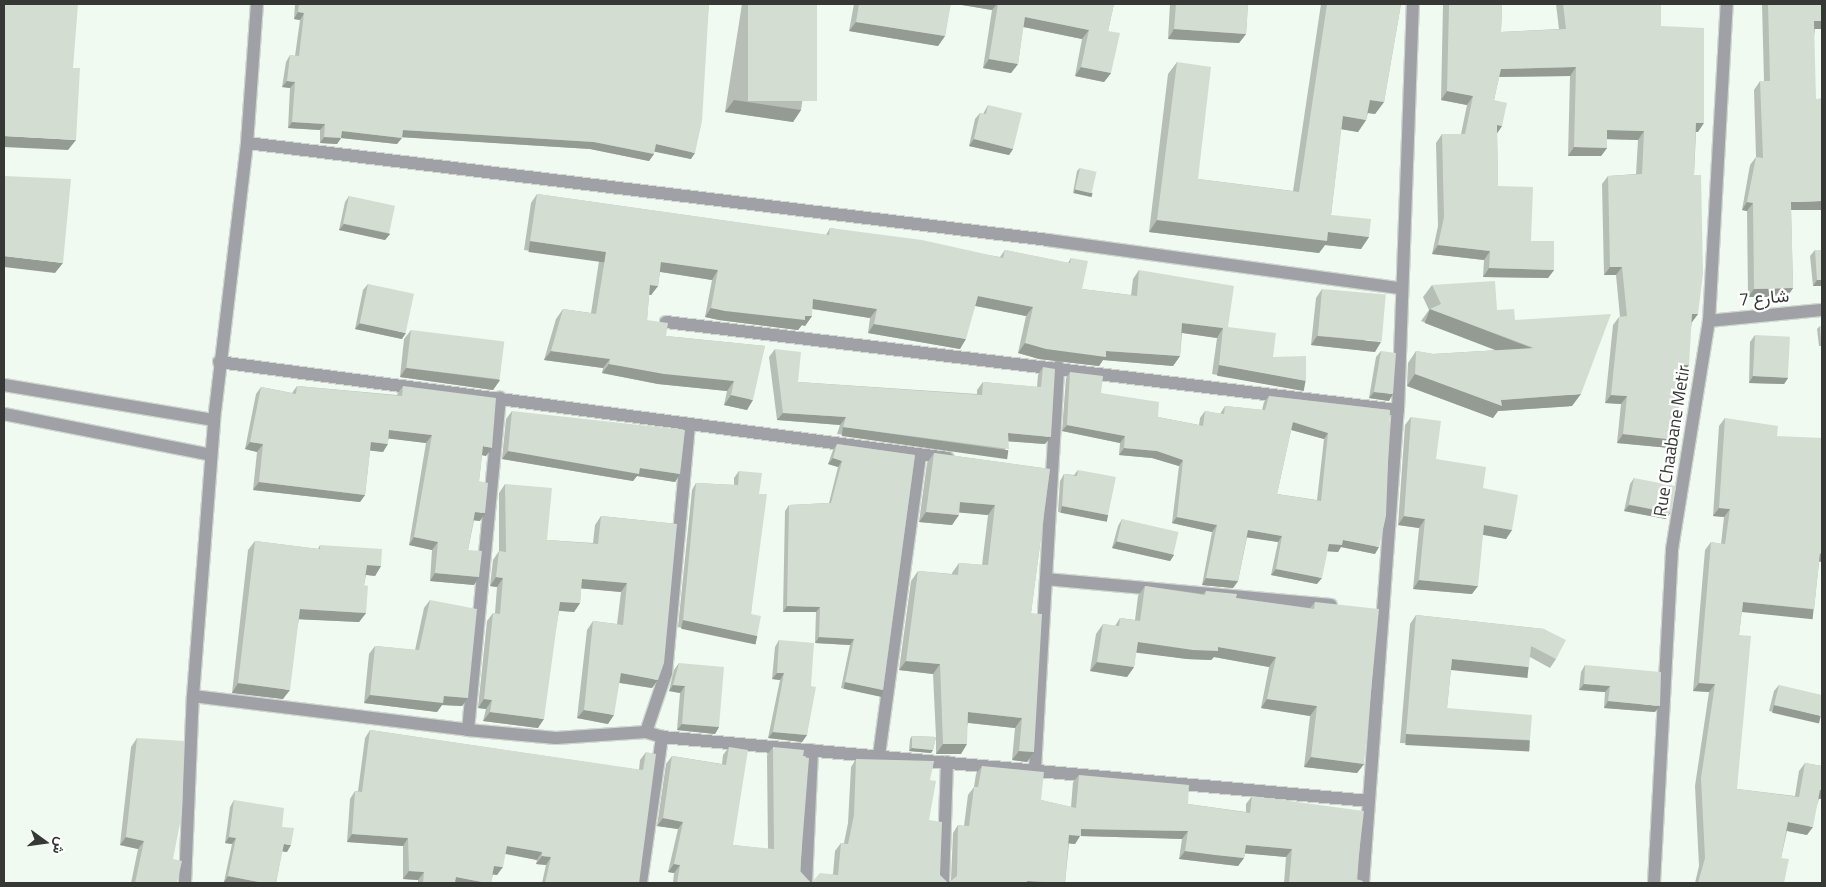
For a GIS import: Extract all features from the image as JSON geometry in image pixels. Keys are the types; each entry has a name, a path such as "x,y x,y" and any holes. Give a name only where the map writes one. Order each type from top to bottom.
{"street":[{"path":"185,883 193,696 211,455 220,362 247,143 257,4"},
{"path":"1363,883 1378,609 1398,410 1400,288 1413,4"},
{"name":"Rue Chaabane Metir","path":"1654,883 1672,549 1708,321 1727,4"},
{"path":"247,143 1048,240 1400,288"},
{"name":"شارع 7","path":"1708,321 1822,310"},
{"path":"666,322 1058,367 1398,410"},
{"path":"220,362 959,460"},
{"path":"1034,769 1055,471 1058,367"},
{"path":"4,384 214,420"},
{"path":"468,730 500,398"},
{"path":"4,414 211,455"},
{"path":"646,732 666,674 689,424"},
{"path":"879,755 920,455"},
{"path":"1035,469 1055,471"},
{"path":"1046,579 1344,606"},
{"path":"193,696 468,730 556,738 646,732 662,737 1034,769 1368,801"},
{"path":"641,883 662,737"},
{"path":"806,883 812,750"},
{"path":"943,883 947,762"}],"building":[{"path":"4,4 78,4 73,68 80,68 76,140 4,136"},
{"path":"299,4 709,4 702,121 695,153 656,144 654,154 594,142 403,130 402,138 342,131 341,138 324,137 325,124 292,122 295,82 287,81 290,55 299,56 304,13 298,12"},
{"path":"748,4 817,4 817,101 748,101"},
{"path":"859,4 951,4 945,36 856,22"},
{"path":"998,4 1114,4 1108,31 1120,33 1111,73 1081,67 1089,30 1025,17 1018,64 989,59"},
{"path":"1176,4 1248,4 1246,34 1174,29"},
{"path":"1327,4 1401,4 1384,102 1370,100 1366,120 1343,116 1331,215 1371,219 1369,237 1328,232 1327,241 1157,220 1177,62 1211,67 1198,179 1299,192"},
{"path":"1449,4 1502,4 1501,32 1566,29 1563,4 1661,4 1661,26 1704,28 1704,123 1696,123 1694,175 1701,175 1703,274 1698,314 1692,314 1689,365 1683,365 1676,440 1623,434 1627,396 1611,395 1619,317 1627,316 1622,267 1610,267 1608,176 1642,174 1644,131 1607,130 1607,148 1574,147 1576,67 1501,69 1494,100 1507,103 1502,126 1497,125 1498,186 1533,187 1531,241 1554,241 1554,270 1489,268 1490,251 1438,245 1444,217 1442,134 1465,134 1473,96 1447,91"},
{"path":"1768,4 1822,4 1822,21 1814,21 1816,99 1822,98 1822,201 1791,202 1793,288 1754,289 1753,203 1747,202 1756,157 1763,158 1760,81 1770,81"},
{"path":"988,105 1022,113 1013,149 974,139 980,113 986,114"},
{"path":"1080,168 1097,172 1092,193 1075,189"},
{"path":"4,176 71,179 63,263 4,256"},
{"path":"537,194 829,235 830,228 922,240 1003,258 1005,250 1070,263 1071,258 1088,261 1082,289 1137,296 1139,270 1234,286 1228,327 1276,333 1273,357 1306,356 1306,381 1219,365 1223,328 1182,323 1180,356 1106,351 1106,357 1046,349 1025,343 1033,307 978,296 966,339 874,324 877,309 813,299 812,316 805,316 805,320 725,311 711,308 718,270 661,262 658,286 650,285 647,320 668,323 666,336 765,346 753,400 731,395 734,381 664,374 609,364 610,359 551,351 563,309 596,314 606,252 530,241"},
{"path":"349,196 395,206 389,233 343,223"},
{"path":"1815,250 1822,250 1822,280 1817,280"},
{"path":"1495,281 1497,310 1514,309 1515,320 1611,314 1581,394 1501,400 1502,406 1415,374 1416,351 1433,354 1534,348 1430,309 1441,304 1432,285"},
{"path":"368,284 414,294 406,333 360,323"},
{"path":"1322,289 1386,295 1382,341 1318,336"},
{"path":"1820,326 1822,326 1822,343 1821,343"},
{"path":"411,330 504,341 500,379 406,368"},
{"path":"1755,335 1790,337 1788,378 1753,376"},
{"path":"775,349 801,352 798,382 982,395 983,382 1041,387 1043,367 1055,369 1051,437 1008,433 1009,449 843,427 846,417 783,413"},
{"path":"1381,351 1396,353 1393,394 1374,392"},
{"path":"1070,372 1103,376 1101,393 1159,402 1158,417 1203,426 1205,411 1224,414 1225,406 1265,410 1269,396 1390,410 1386,516 1379,547 1343,540 1342,545 1329,544 1322,578 1276,569 1282,536 1248,530 1238,581 1206,578 1217,525 1177,517 1183,460 1157,451 1124,448 1125,436 1067,425","holes":["1293,422 1328,433 1321,501 1277,494"]},
{"path":"297,386 402,396 403,386 496,398 492,448 483,446 479,481 488,483 485,513 475,512 468,550 482,551 479,577 435,573 438,542 414,537 432,435 389,430 388,444 371,442 365,495 259,482 263,444 250,442 261,387 296,394"},
{"path":"512,411 685,430 680,474 640,468 639,474 508,451"},
{"path":"1411,417 1441,421 1436,459 1486,467 1483,488 1518,495 1512,530 1484,525 1478,586 1419,580 1425,519 1404,516"},
{"path":"1725,418 1778,426 1777,436 1822,438 1822,554 1820,553 1814,609 1743,602 1739,635 1751,636 1737,789 1799,797 1805,763 1822,766 1822,790 1820,790 1813,827 1788,822 1781,858 1789,859 1784,883 1698,883 1705,858 1701,778 1715,684 1699,683 1711,542 1725,544 1730,509 1719,508"},
{"path":"837,444 915,455 883,690 845,682 854,639 819,637 820,607 787,606 789,505 831,503 842,461 833,458"},
{"path":"934,453 1050,469 1031,613 1042,614 1034,752 1019,751 1022,718 968,712 967,744 943,744 940,664 906,661 918,571 958,575 959,563 988,565 995,505 960,502 959,515 926,512"},
{"path":"1078,470 1116,477 1108,515 1062,506 1064,474 1077,476"},
{"path":"739,471 762,473 759,494 767,494 751,614 761,616 757,636 683,620 696,483 738,485"},
{"path":"1634,478 1676,486 1671,513 1629,505"},
{"path":"505,484 552,488 547,540 598,544 601,516 677,524 664,663 658,680 621,673 614,715 584,710 593,621 623,625 627,583 582,579 580,603 560,602 544,719 490,712 492,700 484,699 493,613 500,614 503,578 496,577 499,551 506,552"},
{"path":"1122,519 1179,532 1173,554 1117,541"},
{"path":"255,541 320,549 320,545 382,549 381,566 367,565 364,585 368,586 366,613 300,609 290,690 238,683"},
{"path":"1145,586 1205,595 1206,591 1237,594 1236,598 1314,609 1315,602 1379,609 1364,764 1311,757 1317,706 1267,699 1276,657 1218,647 1218,651 1193,650 1138,642 1134,667 1097,662 1103,624 1119,626 1120,618 1140,621"},
{"path":"430,600 477,609 468,698 444,696 443,703 370,695 375,646 419,650"},
{"path":"1416,615 1544,629 1566,640 1556,659 1531,646 1529,667 1452,659 1447,708 1532,715 1530,740 1406,734"},
{"path":"779,640 814,643 811,686 816,687 807,735 773,732 784,673 777,673"},
{"path":"679,663 724,667 719,727 682,724 685,686 673,685"},
{"path":"1585,665 1661,672 1660,706 1608,701 1610,686 1584,684"},
{"path":"1779,685 1822,695 1821,716 1774,705"},
{"path":"370,730 643,770 646,752 656,754 639,883 545,883 551,857 542,856 542,852 507,846 503,867 494,866 491,883 456,877 455,883 423,883 424,872 409,871 408,838 352,834 355,791 362,792"},
{"path":"912,736 936,737 933,750 912,748"},
{"path":"137,738 184,741 182,813 173,859 182,861 177,883 135,883 144,841 126,837"},
{"path":"729,747 748,750 733,845 774,849 773,747 804,750 803,757 809,758 800,871 811,883 677,883 680,865 674,864 683,822 663,818 672,756 726,765"},
{"path":"856,759 934,761 930,780 936,781 929,820 942,822 940,875 948,883 811,883 820,873 838,875 841,843 848,844 854,815"},
{"path":"982,766 1044,772 1041,800 1076,808 1079,775 1189,785 1188,804 1250,813 1252,796 1364,811 1356,879 1363,881 1362,883 1289,883 1292,849 1246,845 1244,858 1185,851 1188,831 1081,829 1081,836 1069,835 1065,883 1027,881 1027,883 948,883 957,876 958,825 969,826 974,787 978,787"},
{"path":"234,800 284,808 282,827 294,828 291,845 284,844 276,883 264,883 228,876 236,838 229,837"}]}
